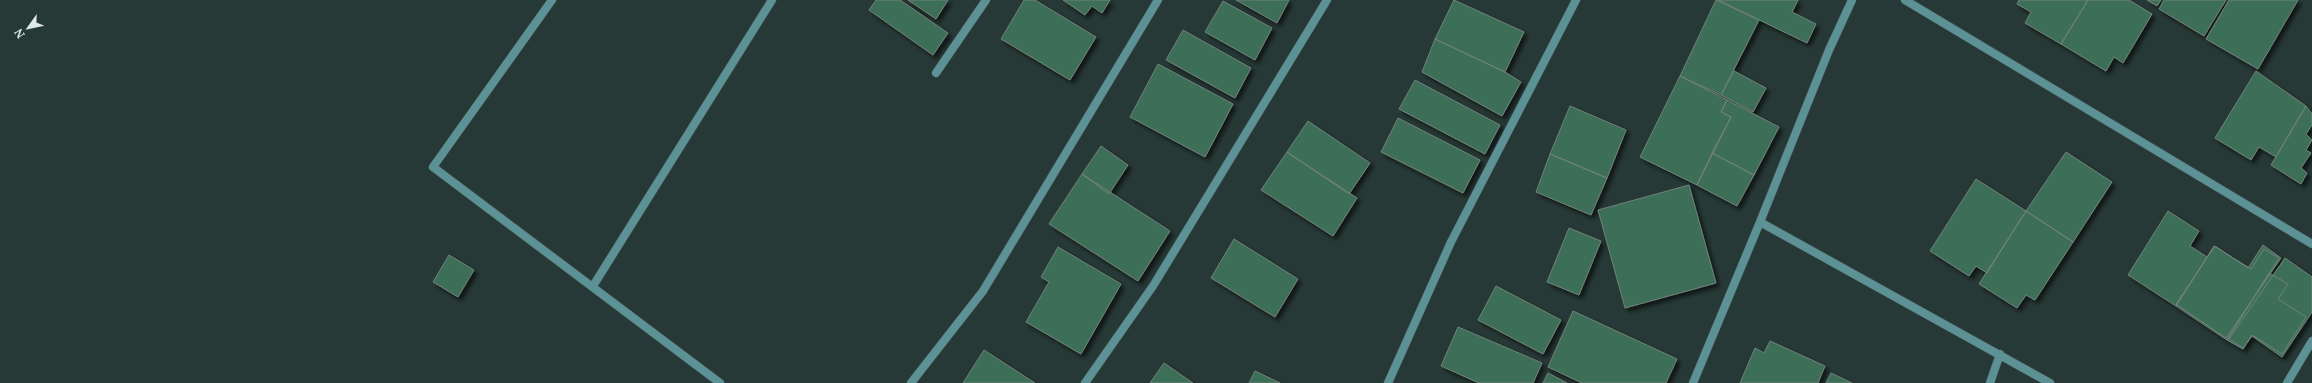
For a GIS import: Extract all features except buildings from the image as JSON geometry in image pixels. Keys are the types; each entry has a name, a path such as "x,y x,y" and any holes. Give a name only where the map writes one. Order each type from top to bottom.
{"street":[{"path":"552,0 433,167 720,383"},
{"path":"593,286 772,0"},
{"path":"936,73 986,0"},
{"path":"910,383 983,291 1158,0"},
{"path":"1085,383 1153,286 1327,0"},
{"path":"1388,383 1451,242 1576,0"},
{"path":"1692,383 1760,222 1829,50 1852,0"},
{"path":"1905,0 2312,244"},
{"path":"1760,222 2050,383"},
{"path":"2287,383 2312,341"},
{"path":"1990,383 2000,354"}]}
